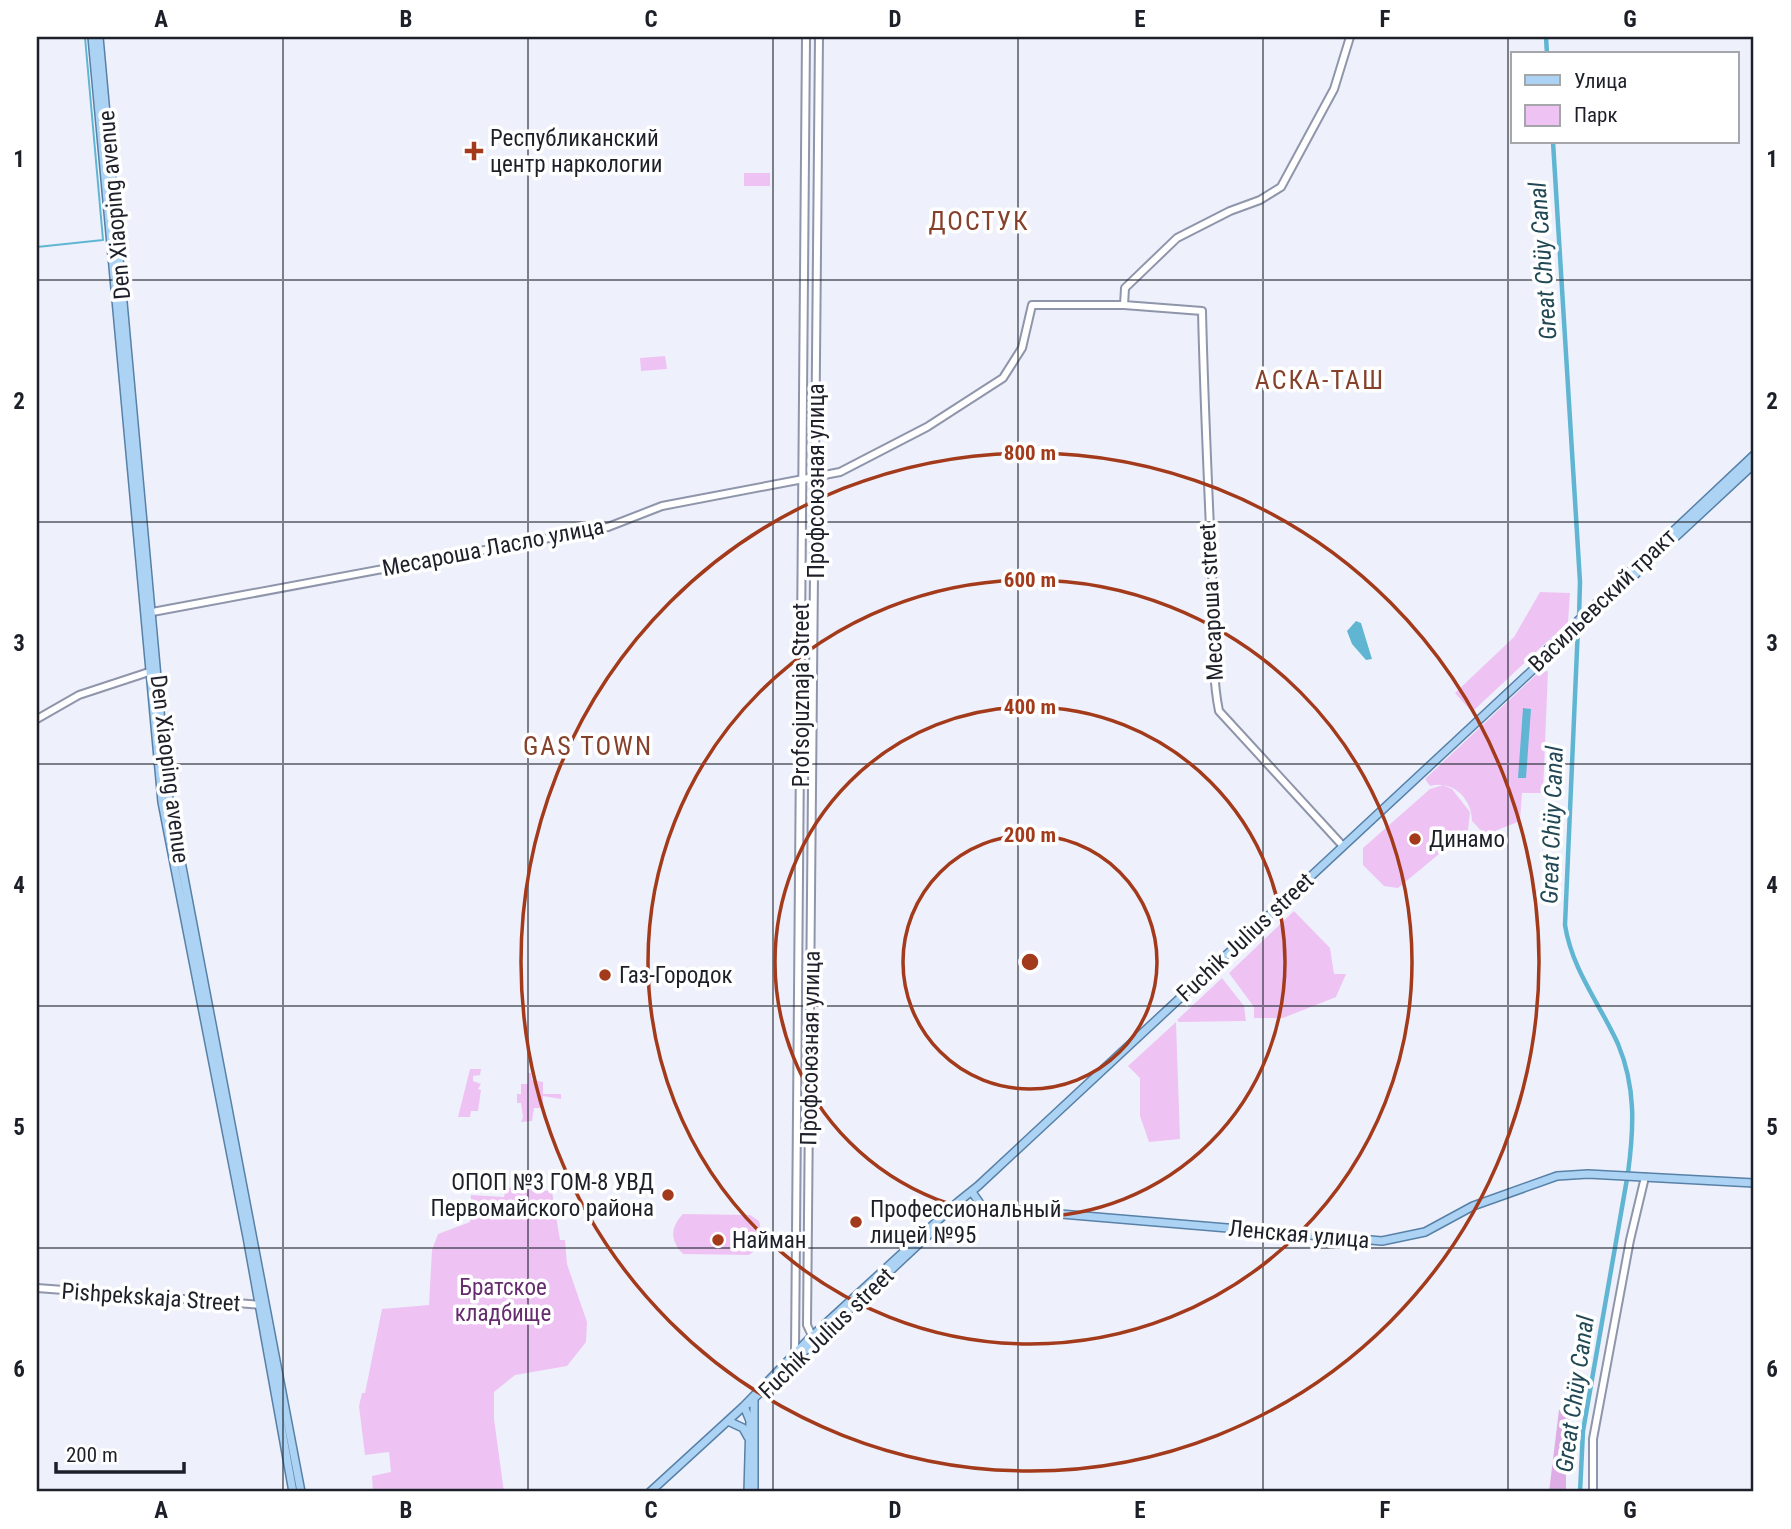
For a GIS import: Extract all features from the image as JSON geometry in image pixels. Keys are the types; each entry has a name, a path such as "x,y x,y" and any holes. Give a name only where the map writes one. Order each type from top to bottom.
{"main road":[{"name":"Den Xiaoping avenue","path":"92,37 103,116"},
{"name":"Den Xiaoping avenue","path":"99,37 103,116 153,671 170,808 263,1305 301,1492"},
{"name":"Васильевский тракт","path":"1596,608 1754,455"},
{"name":"Васильевский тракт","path":"1524,675 1754,464"},
{"name":"Fuchik Julius street","path":"650,1492 754,1398 813,1339 1524,675"},
{"name":"Ленская улица","path":"972,1192 981,1205 988,1208 1382,1241 1425,1233 1474,1206 1543,1180 1576,1175 1754,1183"},
{"name":"Den Xiaoping avenue","path":"263,1305 293,1492"},
{"name":"Fuchik Julius street","path":"754,1398 795,1353 813,1339"},
{"path":"754,1398 754,1492"},
{"path":"744,1406 749,1416 748,1492"},
{"path":"728,1420 743,1428 749,1440"}],"street":[{"name":"Profsojuznaja Street","path":"795,1353 806,37"},
{"name":"Профсоюзная улица","path":"813,1339 807,1325 819,37"},
{"path":"1125,305 1125,288 1171,243 1280,187 1334,89 1350,37"},
{"name":"Месароша Ласло улица","path":"148,613 603,528 662,506 840,472 927,427 993,386 1014,364 1022,348 1032,305 1125,305"},
{"name":"Месароша street","path":"1125,305 1202,311 1208,525 1215,689 1219,711 1342,845"},
{"path":"37,719 79,695 153,671"},
{"path":"1593,1492 1593,1439 1644,1177"},
{"name":"Pishpekskaja Street","path":"37,1289 263,1305"}],"green space":[{"path":"744,173 770,173 770,186 744,186"},
{"path":"665,356 667,369 641,371 640,358"},
{"path":"1540,592 1570,593 1568,622 1472,712 1455,693 1514,637"},
{"path":"1548,671 1543,793 1522,793 1520,821 1485,835 1472,821 1465,798 1453,788 1430,786 1425,779 1539,672"},
{"name":"Динамо","path":"1443,785 1452,789 1470,812 1468,830 1398,888 1384,886 1363,865 1363,848 1430,789"},
{"path":"1294,911 1330,948 1334,974 1346,974 1336,997 1283,1018 1254,1018 1254,1007 1229,973"},
{"path":"1222,978 1244,1006 1246,1021 1177,1020"},
{"path":"1176,1022 1180,1139 1149,1142 1140,1116 1140,1078 1128,1066"},
{"path":"470,1069 481,1069 480,1075 473,1076 473,1081 481,1084 478,1089 481,1090 478,1111 471,1111 470,1117 458,1117"},
{"path":"528,1073 531,1073 532,1080 543,1082 543,1094 561,1094 561,1099 543,1096 543,1108 534,1108 532,1121 521,1122 521,1103 517,1103 517,1094 521,1094 521,1084 528,1084"},
{"name":"Братское кладбище","path":"506,1187 552,1191 560,1240 565,1240 567,1264 587,1322 586,1342 567,1366 515,1375 494,1392 494,1419 504,1492 373,1492 372,1476 391,1472 389,1452 365,1455 359,1406 362,1393 365,1393 382,1309 429,1305 432,1250 438,1234 470,1222 471,1195 504,1197"},
{"name":"Найман","path":"683,1214 750,1215 759,1221 762,1234 760,1246 749,1255 683,1254 673,1234"}],"shaded area":[{"path":"1559,1410 1571,1410 1566,1449 1566,1492 1549,1492"}],"water":[{"path":"1356,621 1361,623 1372,659 1366,660 1352,644 1347,631"},
{"path":"1523,708 1531,709 1526,778 1518,778"}],"waterway":[{"path":"37,247 103,240 85,37"},
{"name":"Great Chüy Canal","path":"1546,37 1547,52"},
{"name":"Great Chüy Canal","path":"1553,144 1580,582 1579,618"},
{"name":"Great Chüy Canal","path":"1578,627 1565,925 1580,972 1611,1029 1624,1060 1632,1108 1628,1173 1583,1431 1580,1492"}],"place":[{"name":"Республиканский центр наркологии","path":"474,151"},
{"name":"Динамо","path":"1415,839"},
{"name":"Газ-Городок","path":"605,975"},
{"name":"ОПОП №3 ГОМ-8 УВД Первомайского района","path":"668,1195"},
{"name":"Профессиональный лицей №95","path":"856,1222"},
{"name":"Найман","path":"718,1240"}],"district":[{"name":"ДОСТУК","path":"979,221"},
{"name":"АСКА-ТАШ","path":"1320,380"},
{"name":"GAS TOWN","path":"588,746"}]}
